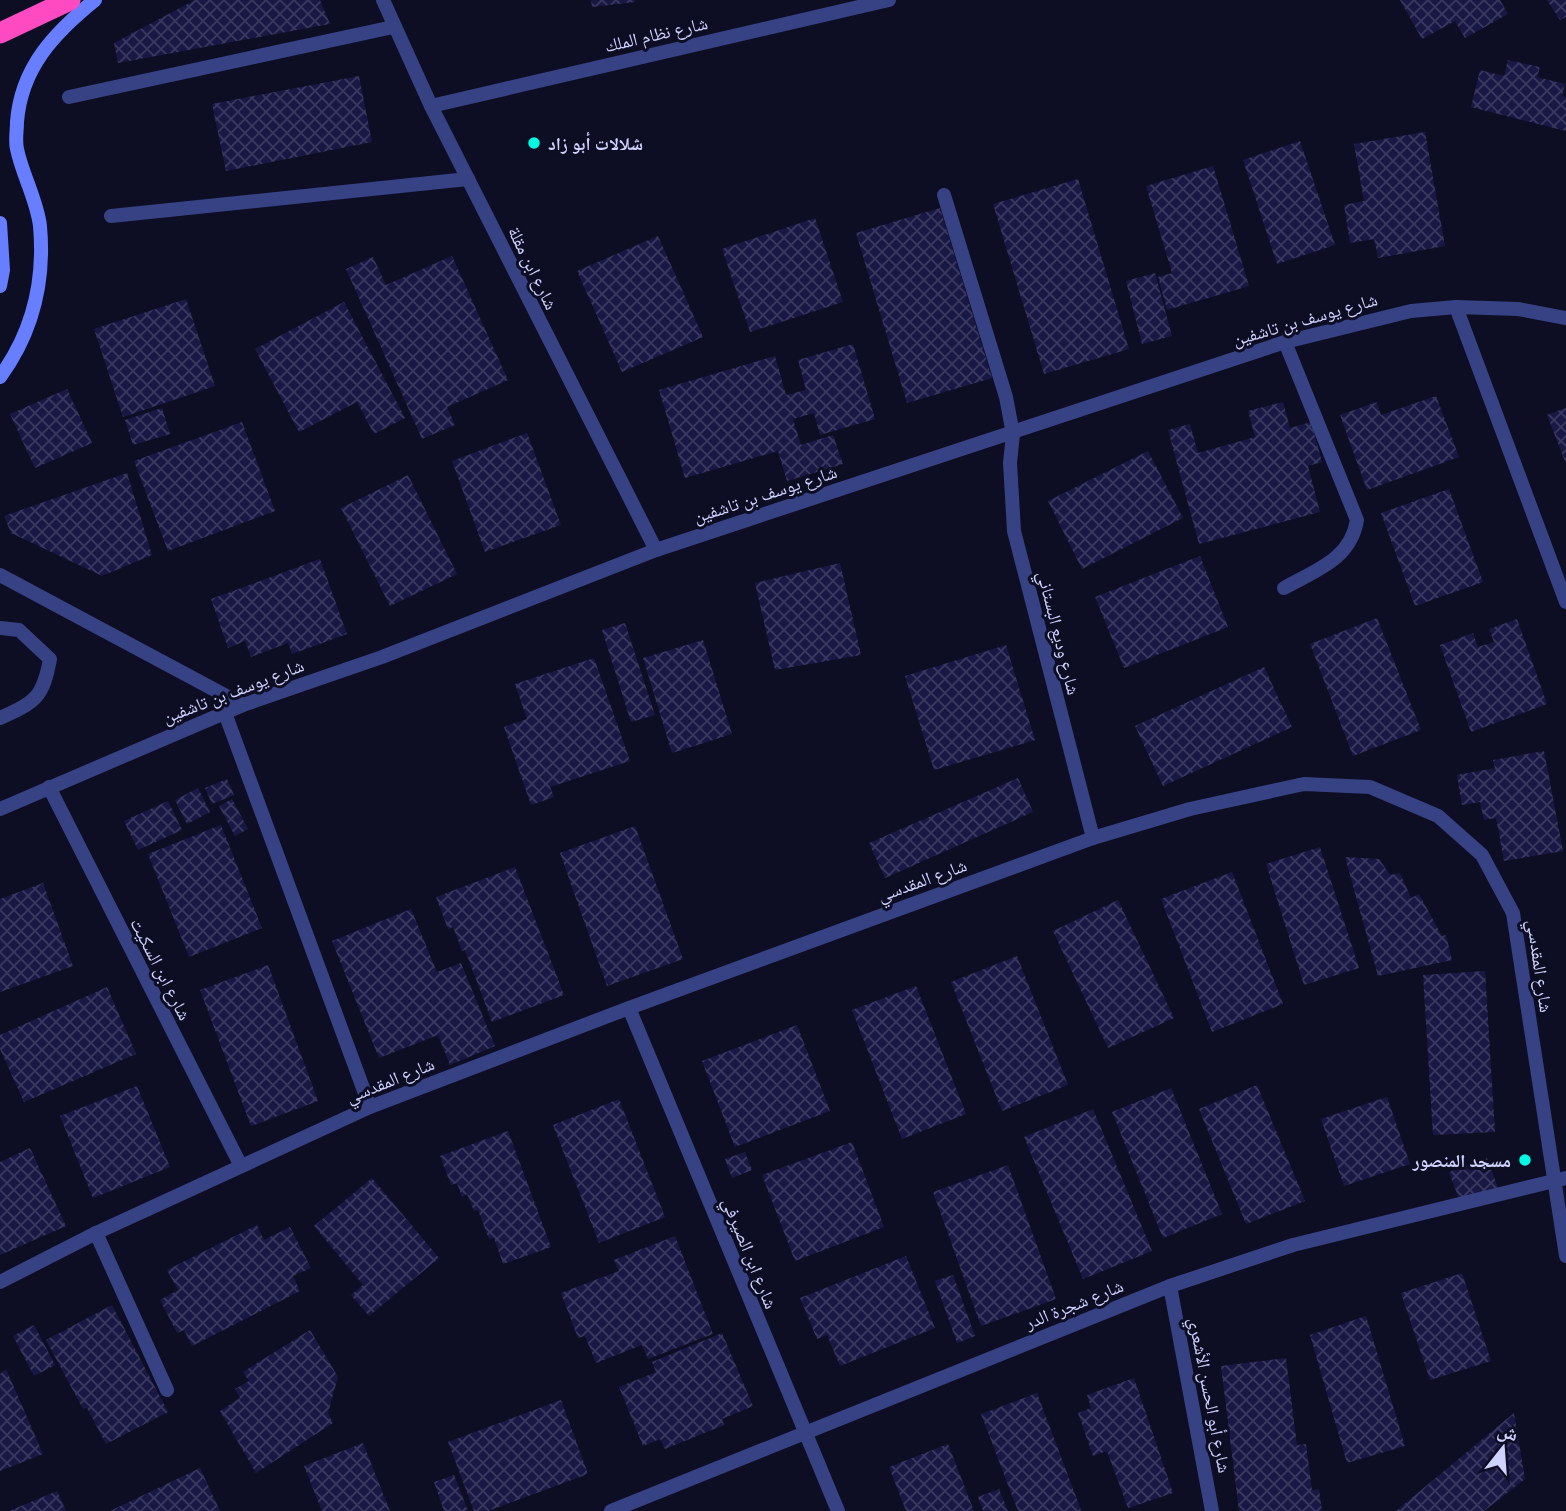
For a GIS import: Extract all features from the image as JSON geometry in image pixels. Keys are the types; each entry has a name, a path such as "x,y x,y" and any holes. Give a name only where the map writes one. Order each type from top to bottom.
{"highway":[{"path":"0,33 71,0"}],"main road":[{"path":"0,377 31,326 40,285 40,224 16,146 19,103 28,74 59,28 94,0"},
{"path":"0,223 3,270 0,286"}],"street":[{"name":"شارع ابن مقلة","path":"383,0 431,106 656,550"},
{"name":"شارع نظام الملك","path":"431,106 889,0"},
{"path":"69,97 393,27"},
{"path":"111,216 468,179"},
{"name":"شارع وديع البستاني","path":"944,195 1006,397 1013,434 1010,463 1014,531 1093,838"},
{"path":"1456,307 1566,601"},
{"name":"شارع يوسف بن تاشفين","path":"0,809 243,705 382,657 656,550 1285,342 1411,311 1456,307 1518,309 1566,318"},
{"path":"1284,588 1342,554 1354,539 1357,520 1285,342"},
{"path":"0,575 243,705"},
{"path":"0,628 19,630 50,659 44,689 22,708 0,718"},
{"path":"225,713 370,1107"},
{"name":"شارع المقدسي","path":"0,1282 96,1233 370,1107 629,1008 1093,838 1191,809 1304,784 1370,787 1438,817 1482,855 1513,913 1560,1179 1566,1256"},
{"name":"شارع ابن السكيت","path":"49,787 241,1166"},
{"name":"شارع ابن الصيرفي","path":"629,1008 838,1511"},
{"name":"شارع شجرة الدر","path":"611,1511 1170,1286 1293,1245 1560,1179"},
{"path":"96,1233 167,1390"},
{"name":"شارع أبو الحسن الأشعري","path":"1170,1286 1212,1511"}],"building":[{"path":"195,0 320,0 330,24 118,63 114,43"},
{"path":"591,0 635,0 635,2 592,7"},
{"path":"1400,0 1500,0 1508,14 1465,38 1455,21 1422,39"},
{"path":"1547,0 1566,0 1566,17 1560,20"},
{"path":"1508,60 1540,67 1537,77 1565,84 1562,96 1566,97 1566,131 1471,107 1480,70 1504,76"},
{"path":"359,76 372,142 226,171 212,104"},
{"path":"1425,132 1445,246 1378,258 1374,239 1350,243 1344,205 1364,201 1354,144"},
{"path":"1300,141 1335,245 1277,264 1243,160"},
{"path":"1213,166 1249,286 1167,310 1158,277 1172,273 1146,186"},
{"path":"1078,179 1129,349 1044,374 993,204"},
{"path":"940,208 992,378 907,403 856,233"},
{"path":"815,218 843,302 750,332 722,249"},
{"path":"658,236 703,337 622,372 577,271"},
{"path":"452,256 508,380 447,407 455,425 422,439 346,269 373,257 386,285"},
{"path":"1155,273 1172,336 1142,344 1126,281"},
{"path":"186,299 215,386 123,417 94,329"},
{"path":"344,302 405,418 374,434 357,402 299,432 255,349"},
{"path":"853,344 875,419 820,435 814,413 793,419 801,445 833,435 843,464 787,481 778,451 685,478 659,390 775,356 786,395 806,390 798,360"},
{"path":"67,389 92,443 35,468 10,414"},
{"path":"1436,396 1459,457 1367,490 1340,415 1377,402 1381,415"},
{"path":"1283,402 1290,428 1311,422 1322,462 1308,466 1320,512 1199,544 1168,430 1190,424 1198,453 1255,437 1248,411"},
{"path":"162,408 170,434 133,445 125,420"},
{"path":"1566,408 1566,464 1547,415"},
{"path":"242,422 275,511 168,551 134,461"},
{"path":"527,433 561,525 485,552 452,461"},
{"path":"1148,451 1183,518 1082,569 1048,501"},
{"path":"127,473 152,555 102,576 11,533 4,516"},
{"path":"408,475 457,574 390,606 341,508"},
{"path":"1449,489 1483,582 1415,606 1381,513"},
{"path":"1200,556 1228,627 1124,668 1095,597"},
{"path":"320,559 347,634 292,654 288,643 251,657 245,641 228,648 211,599"},
{"path":"840,563 861,655 775,670 755,583"},
{"path":"1377,618 1421,730 1353,756 1310,644"},
{"path":"1517,619 1547,704 1471,732 1440,645 1473,633 1478,647 1494,642 1489,629"},
{"path":"625,623 655,715 631,722 602,630"},
{"path":"703,640 732,734 672,753 643,658"},
{"path":"1006,645 1035,740 934,770 905,676"},
{"path":"594,658 630,761 550,787 554,797 531,805 504,727 527,719 515,684"},
{"path":"1264,667 1292,727 1163,786 1135,726"},
{"path":"1544,751 1563,851 1504,861 1496,818 1484,820 1480,802 1462,805 1457,775 1495,768 1493,760"},
{"path":"1018,778 1033,812 885,878 869,843"},
{"path":"227,779 234,795 212,804 205,788"},
{"path":"198,788 210,812 187,824 175,800"},
{"path":"232,799 248,829 235,836 219,806"},
{"path":"168,801 182,830 138,850 124,821"},
{"path":"221,825 262,928 189,957 148,854"},
{"path":"635,826 683,959 607,986 560,853"},
{"path":"1320,847 1359,968 1304,985 1266,864"},
{"path":"1345,857 1379,859 1390,875 1400,873 1411,898 1419,894 1442,936 1446,935 1452,960 1378,976"},
{"path":"515,867 564,995 492,1022 465,950 462,951 453,927 448,929 436,897"},
{"path":"1232,872 1283,1004 1212,1032 1161,899"},
{"path":"43,883 73,966 0,992 0,899"},
{"path":"1118,900 1174,1018 1108,1048 1053,931"},
{"path":"411,909 437,972 461,963 495,1046 450,1065 438,1035 379,1058 332,941"},
{"path":"1017,956 1068,1085 1002,1111 951,982"},
{"path":"268,965 318,1101 251,1126 200,990"},
{"path":"1485,971 1495,1132 1433,1135 1423,975"},
{"path":"916,986 966,1114 902,1139 852,1010"},
{"path":"107,987 136,1054 24,1102 0,1049 0,1035"},
{"path":"797,1025 830,1111 735,1147 702,1061"},
{"path":"1257,1085 1305,1201 1246,1224 1199,1109"},
{"path":"137,1086 170,1167 93,1198 60,1116"},
{"path":"1171,1088 1222,1214 1163,1238 1112,1112"},
{"path":"1387,1097 1410,1164 1344,1186 1321,1119"},
{"path":"619,1099 665,1217 599,1243 553,1125"},
{"path":"1093,1109 1152,1251 1083,1279 1024,1137"},
{"path":"508,1131 551,1247 503,1264 494,1238 489,1239 478,1210 474,1211 467,1194 462,1197 457,1183 451,1185 440,1156"},
{"path":"852,1142 884,1227 795,1261 762,1175"},
{"path":"30,1148 66,1226 0,1255 0,1162"},
{"path":"745,1152 752,1170 732,1178 725,1159"},
{"path":"1487,1158 1498,1188 1460,1202 1449,1172"},
{"path":"1008,1165 1056,1299 981,1326 933,1192"},
{"path":"372,1178 439,1258 369,1316 351,1295 363,1285 314,1226"},
{"path":"257,1225 264,1240 290,1227 311,1268 293,1276 300,1291 192,1346 184,1330 177,1333 160,1300 178,1290 167,1270"},
{"path":"675,1236 713,1334 648,1359 642,1345 596,1363 585,1336 578,1338 561,1293 619,1271 614,1260"},
{"path":"906,1256 935,1328 840,1366 827,1335 817,1339 800,1298"},
{"path":"1462,1273 1491,1361 1430,1380 1401,1293"},
{"path":"953,1275 975,1336 957,1343 935,1281"},
{"path":"112,1305 168,1412 106,1444 87,1408 83,1409 46,1340"},
{"path":"1366,1316 1405,1446 1347,1463 1310,1335"},
{"path":"34,1325 55,1365 34,1376 13,1336"},
{"path":"310,1330 338,1377 328,1413 333,1423 256,1473 220,1411 240,1398 235,1389 249,1381 243,1372"},
{"path":"722,1333 753,1406 722,1419 724,1425 665,1449 660,1439 643,1446 619,1387 656,1372 652,1362"},
{"path":"1286,1358 1297,1445 1306,1444 1312,1490 1319,1489 1322,1511 1239,1511 1221,1366"},
{"path":"6,1369 43,1454 0,1471 0,1374"},
{"path":"1134,1378 1173,1493 1128,1508 1107,1451 1093,1456 1078,1413 1091,1408 1087,1395"},
{"path":"1037,1393 1081,1510 1079,1511 1018,1511 981,1414"},
{"path":"561,1400 588,1474 488,1511 474,1511 448,1442"},
{"path":"1514,1413 1525,1479 1484,1511 1396,1511"},
{"path":"363,1443 390,1511 322,1511 304,1466"},
{"path":"948,1444 974,1511 906,1511 889,1467"},
{"path":"200,1468 220,1511 110,1511"},
{"path":"454,1475 468,1511 444,1511 434,1482"},
{"path":"999,1489 1008,1511 983,1511 978,1497"},
{"path":"57,1491 66,1511 9,1511"}],"place":[{"name":"شلالات أبو زاد","path":"534,143"},
{"name":"مسجد المنصور","path":"1525,1160"}]}
